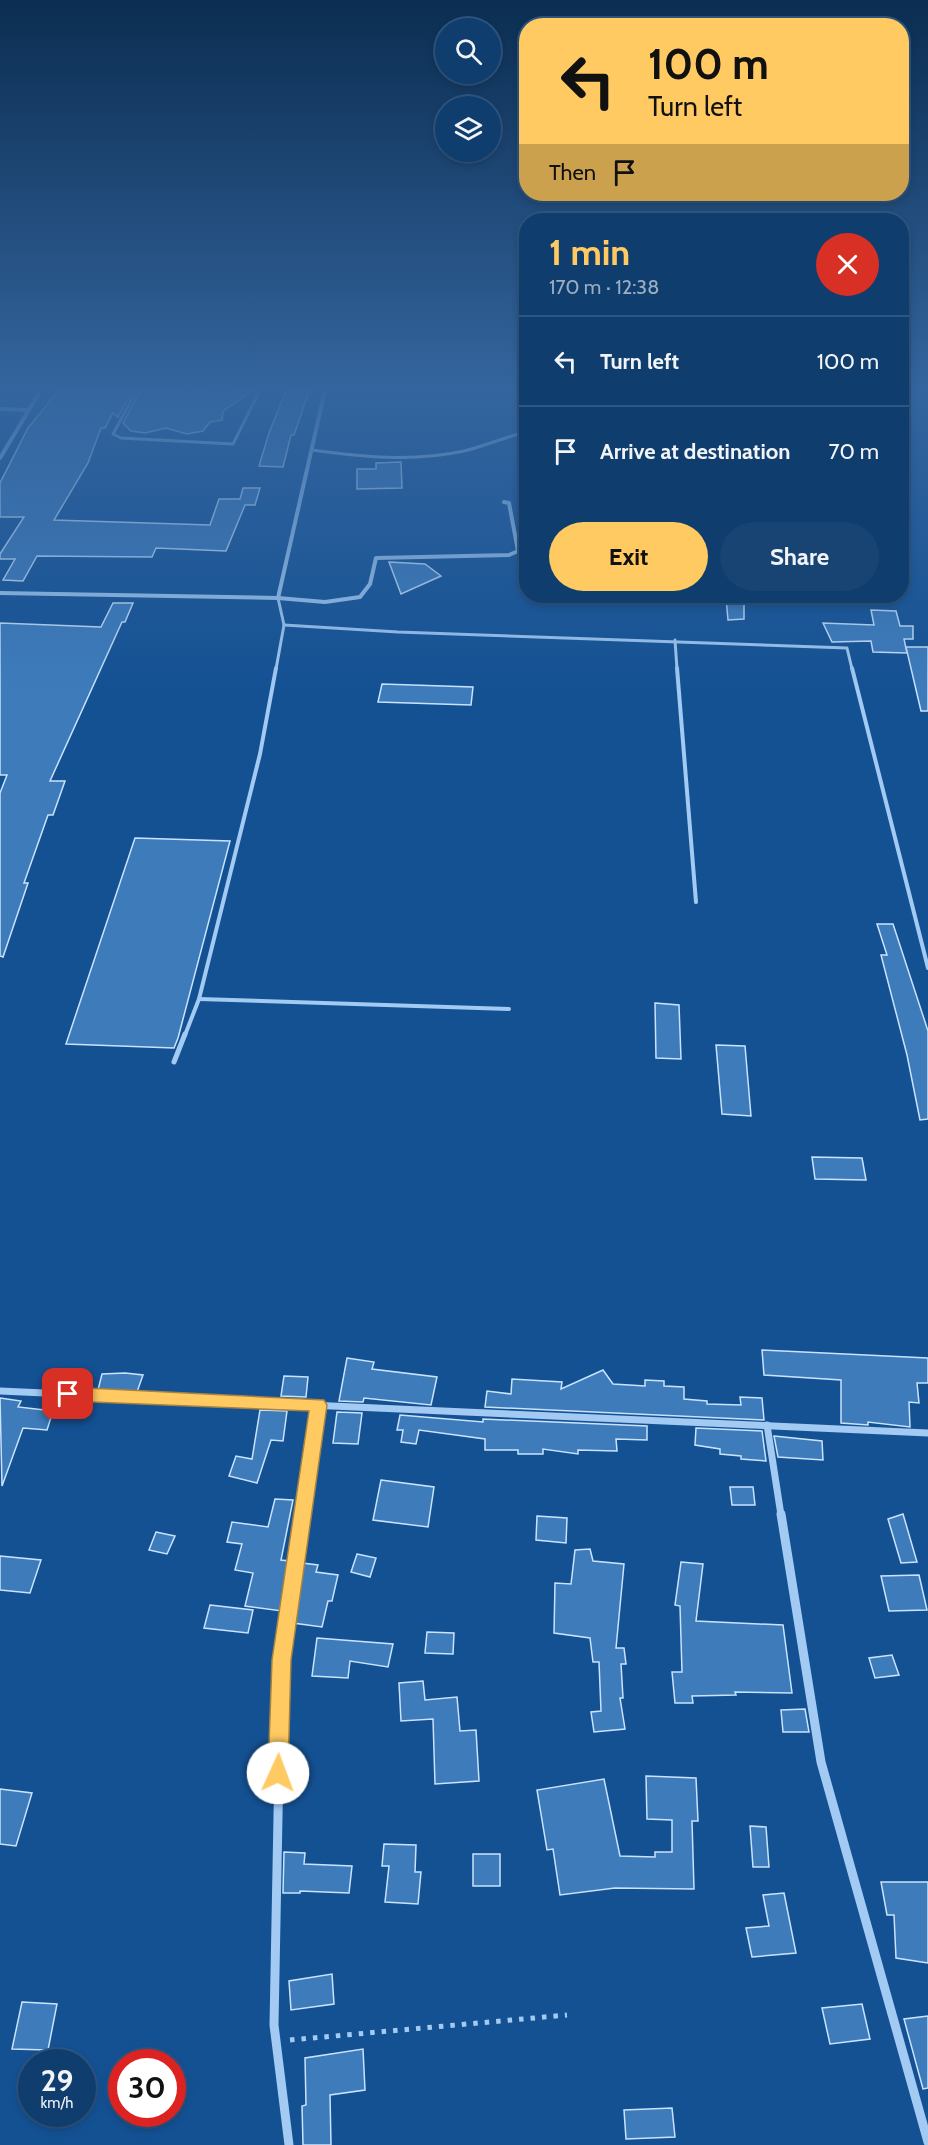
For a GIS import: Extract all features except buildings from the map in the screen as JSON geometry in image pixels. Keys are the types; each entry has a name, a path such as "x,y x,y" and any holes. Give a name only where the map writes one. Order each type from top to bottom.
{"street":[{"path":"278,598 303,490"},
{"path":"0,593 278,598 333,602 359,597 367,590 375,558 509,555 518,551 509,503 504,502"},
{"path":"0,1391 928,1433"},
{"path":"289,2145 274,2025 281,1660 319,1405"},
{"path":"767,1425 821,1762 928,2142"}],"lane":[{"path":"174,1062 200,999 260,754 284,625 278,598"},
{"path":"284,625 398,632 675,640 847,648 928,968"},
{"path":"675,640 696,902"},
{"path":"200,999 509,1009"}],"path":[{"path":"277,2041 567,2015"}],"route":[{"path":"68,1394 319,1405 281,1660 278,1773"}]}
